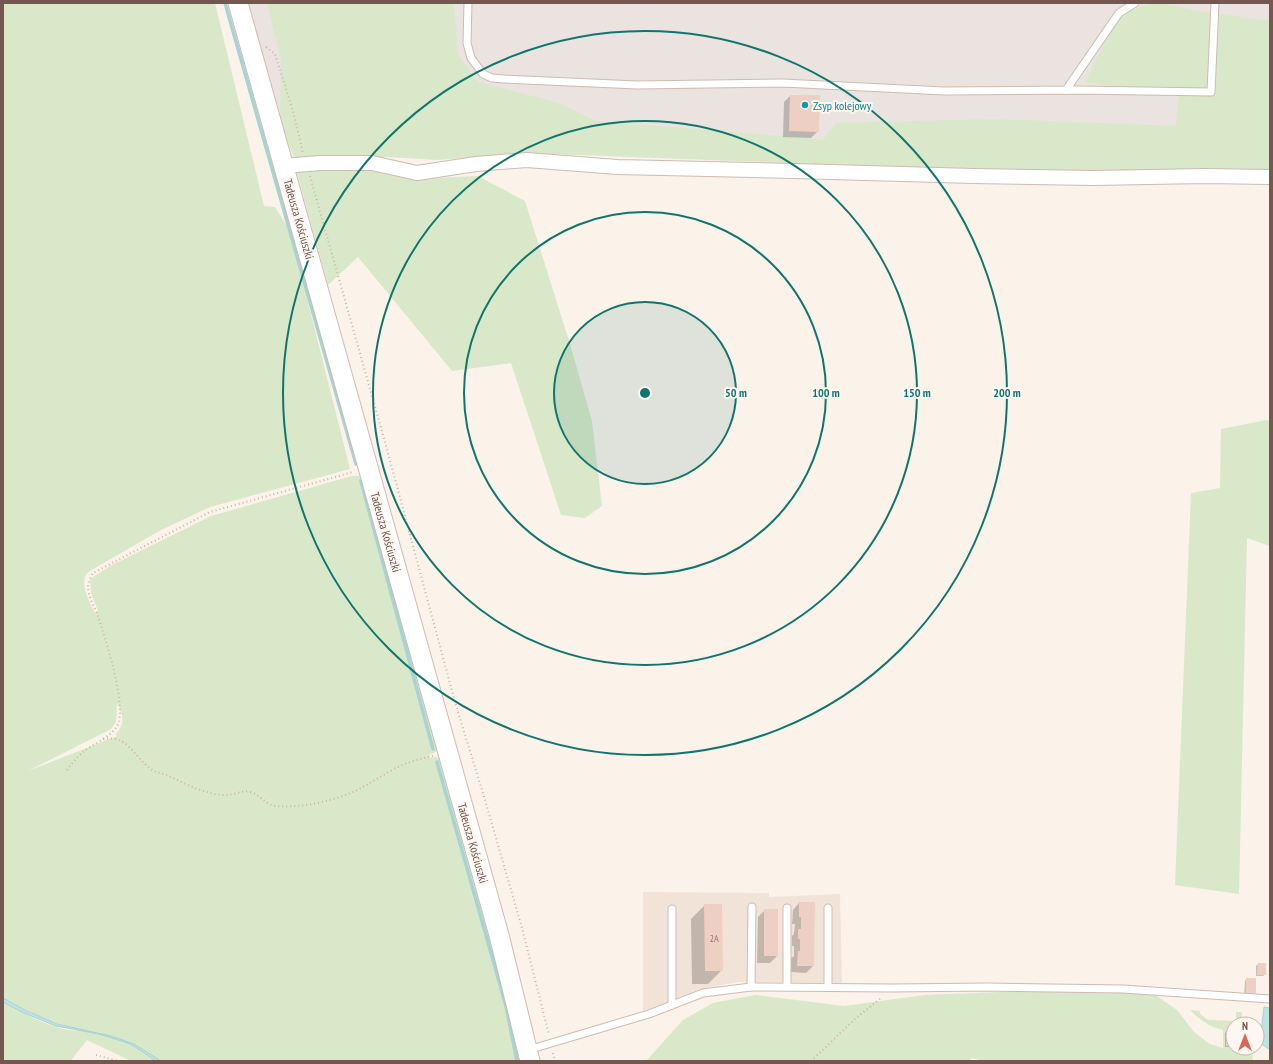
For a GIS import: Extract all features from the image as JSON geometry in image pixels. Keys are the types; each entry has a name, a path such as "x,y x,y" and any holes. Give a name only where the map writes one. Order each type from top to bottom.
{"main road":[{"name":"Tadeusza Kościuszki","path":"238,3 499,935 529,1056"}],"street":[{"path":"284,166 320,163 372,163 417,173 476,164 527,160 617,167 973,176 1093,178 1205,176 1270,177"}],"lane":[{"path":"468,3 467,44 471,58 484,74 492,78 636,85 783,83 944,91 1066,90 1211,92 1215,3"},
{"path":"1066,90 1119,13 1135,3"},
{"path":"751,987 752,907"},
{"path":"787,987 788,908"},
{"path":"828,908 828,987"},
{"path":"672,909 672,1005"},
{"path":"529,1056 551,1043 649,1014 703,993 751,987 987,987 1123,989 1270,999"}],"path":[{"path":"261,45 268,48 275,54 293,111 306,164 385,442 455,702 522,928 555,1061"},
{"path":"67,770 83,752 99,740 112,733 117,728 121,713 115,676 88,587 93,573 210,512 368,468"},
{"path":"99,740 111,738 122,741 145,764 155,771 198,790 227,795 250,792 257,794 269,804 275,806 295,806 335,799 354,792 396,768 416,760 433,756"},
{"path":"811,1061 856,1018 893,988"},
{"path":"96,1055 118,1061"}],"shaded area":[{"path":"249,3 1270,3 1270,142 629,145 280,120"},
{"path":"643,892 769,893 769,897 840,894 842,983 738,982 700,989 643,1011"}],"green space":[{"path":"3,3 215,3 264,206 275,207 290,231 350,469 210,507 161,530 88,572 84,581 86,592 95,613 98,611 91,593 90,581 93,577 110,566 211,516 352,476 360,476 438,751 429,755 430,758 437,757 442,759 523,1061 131,1061 87,1040 72,1061 3,1061 3,1002 48,1024 67,1030 77,1031 77,1029 48,1020 3,998","holes":["117,703 122,715 122,723 115,735 117,736 28,771 111,729 116,722"]},
{"path":"267,3 454,3 458,55 478,82 559,103 595,121 823,140 836,123 994,119 1176,126 1179,96 1085,82 1118,14 1159,3 1199,11 1270,21 1270,175 1055,173 523,153 438,160 386,157 312,156 294,159 280,120 281,60"},
{"path":"369,168 407,176 435,178 478,176 525,201 570,344 592,421 602,506 585,518 561,515 511,363 452,371 358,257 328,285 297,173 319,169"},
{"path":"1266,420 1270,421 1270,546 1247,538 1239,894 1175,885 1191,493 1220,488 1221,429"},
{"path":"1142,986 1177,1010 1194,1032 1210,1044 1223,1048 1223,1030 1205,1023 1190,1010 1200,1011 1200,1014 1208,1020 1225,1021 1225,1056 1252,1056 1253,1061 983,1061 972,1058 969,1061 646,1061 683,1020 713,1003 755,995 844,1006 925,995"},
{"path":"1236,1012 1242,1012 1242,1016 1236,1016"}],"water":[{"path":"3,998 25,1010 57,1024 111,1036 134,1044 161,1061 156,1061 128,1043 99,1034 56,1026 24,1013 3,1002"},
{"path":"1264,1007 1270,1008 1270,1050 1265,1046 1265,1016 1263,1016"}],"building":[{"name":"Zsyp kolejowy","path":"790,95 820,95 819,132 789,131"},
{"path":"799,902 815,902 814,966 797,966 798,951 800,951 798,929 801,929"},
{"path":"704,904 722,904 723,971 705,971"},
{"path":"764,909 778,909 778,956 764,956"},
{"path":"1258,963 1266,963 1266,975 1257,975"},
{"path":"1246,978 1256,978 1256,993 1246,993"}],"waterway":[{"path":"225,3 356,464"},
{"path":"361,481 433,749"},
{"path":"437,762 506,1006 517,1061"}],"place":[{"name":"Zsyp kolejowy","path":"805,105"}]}
